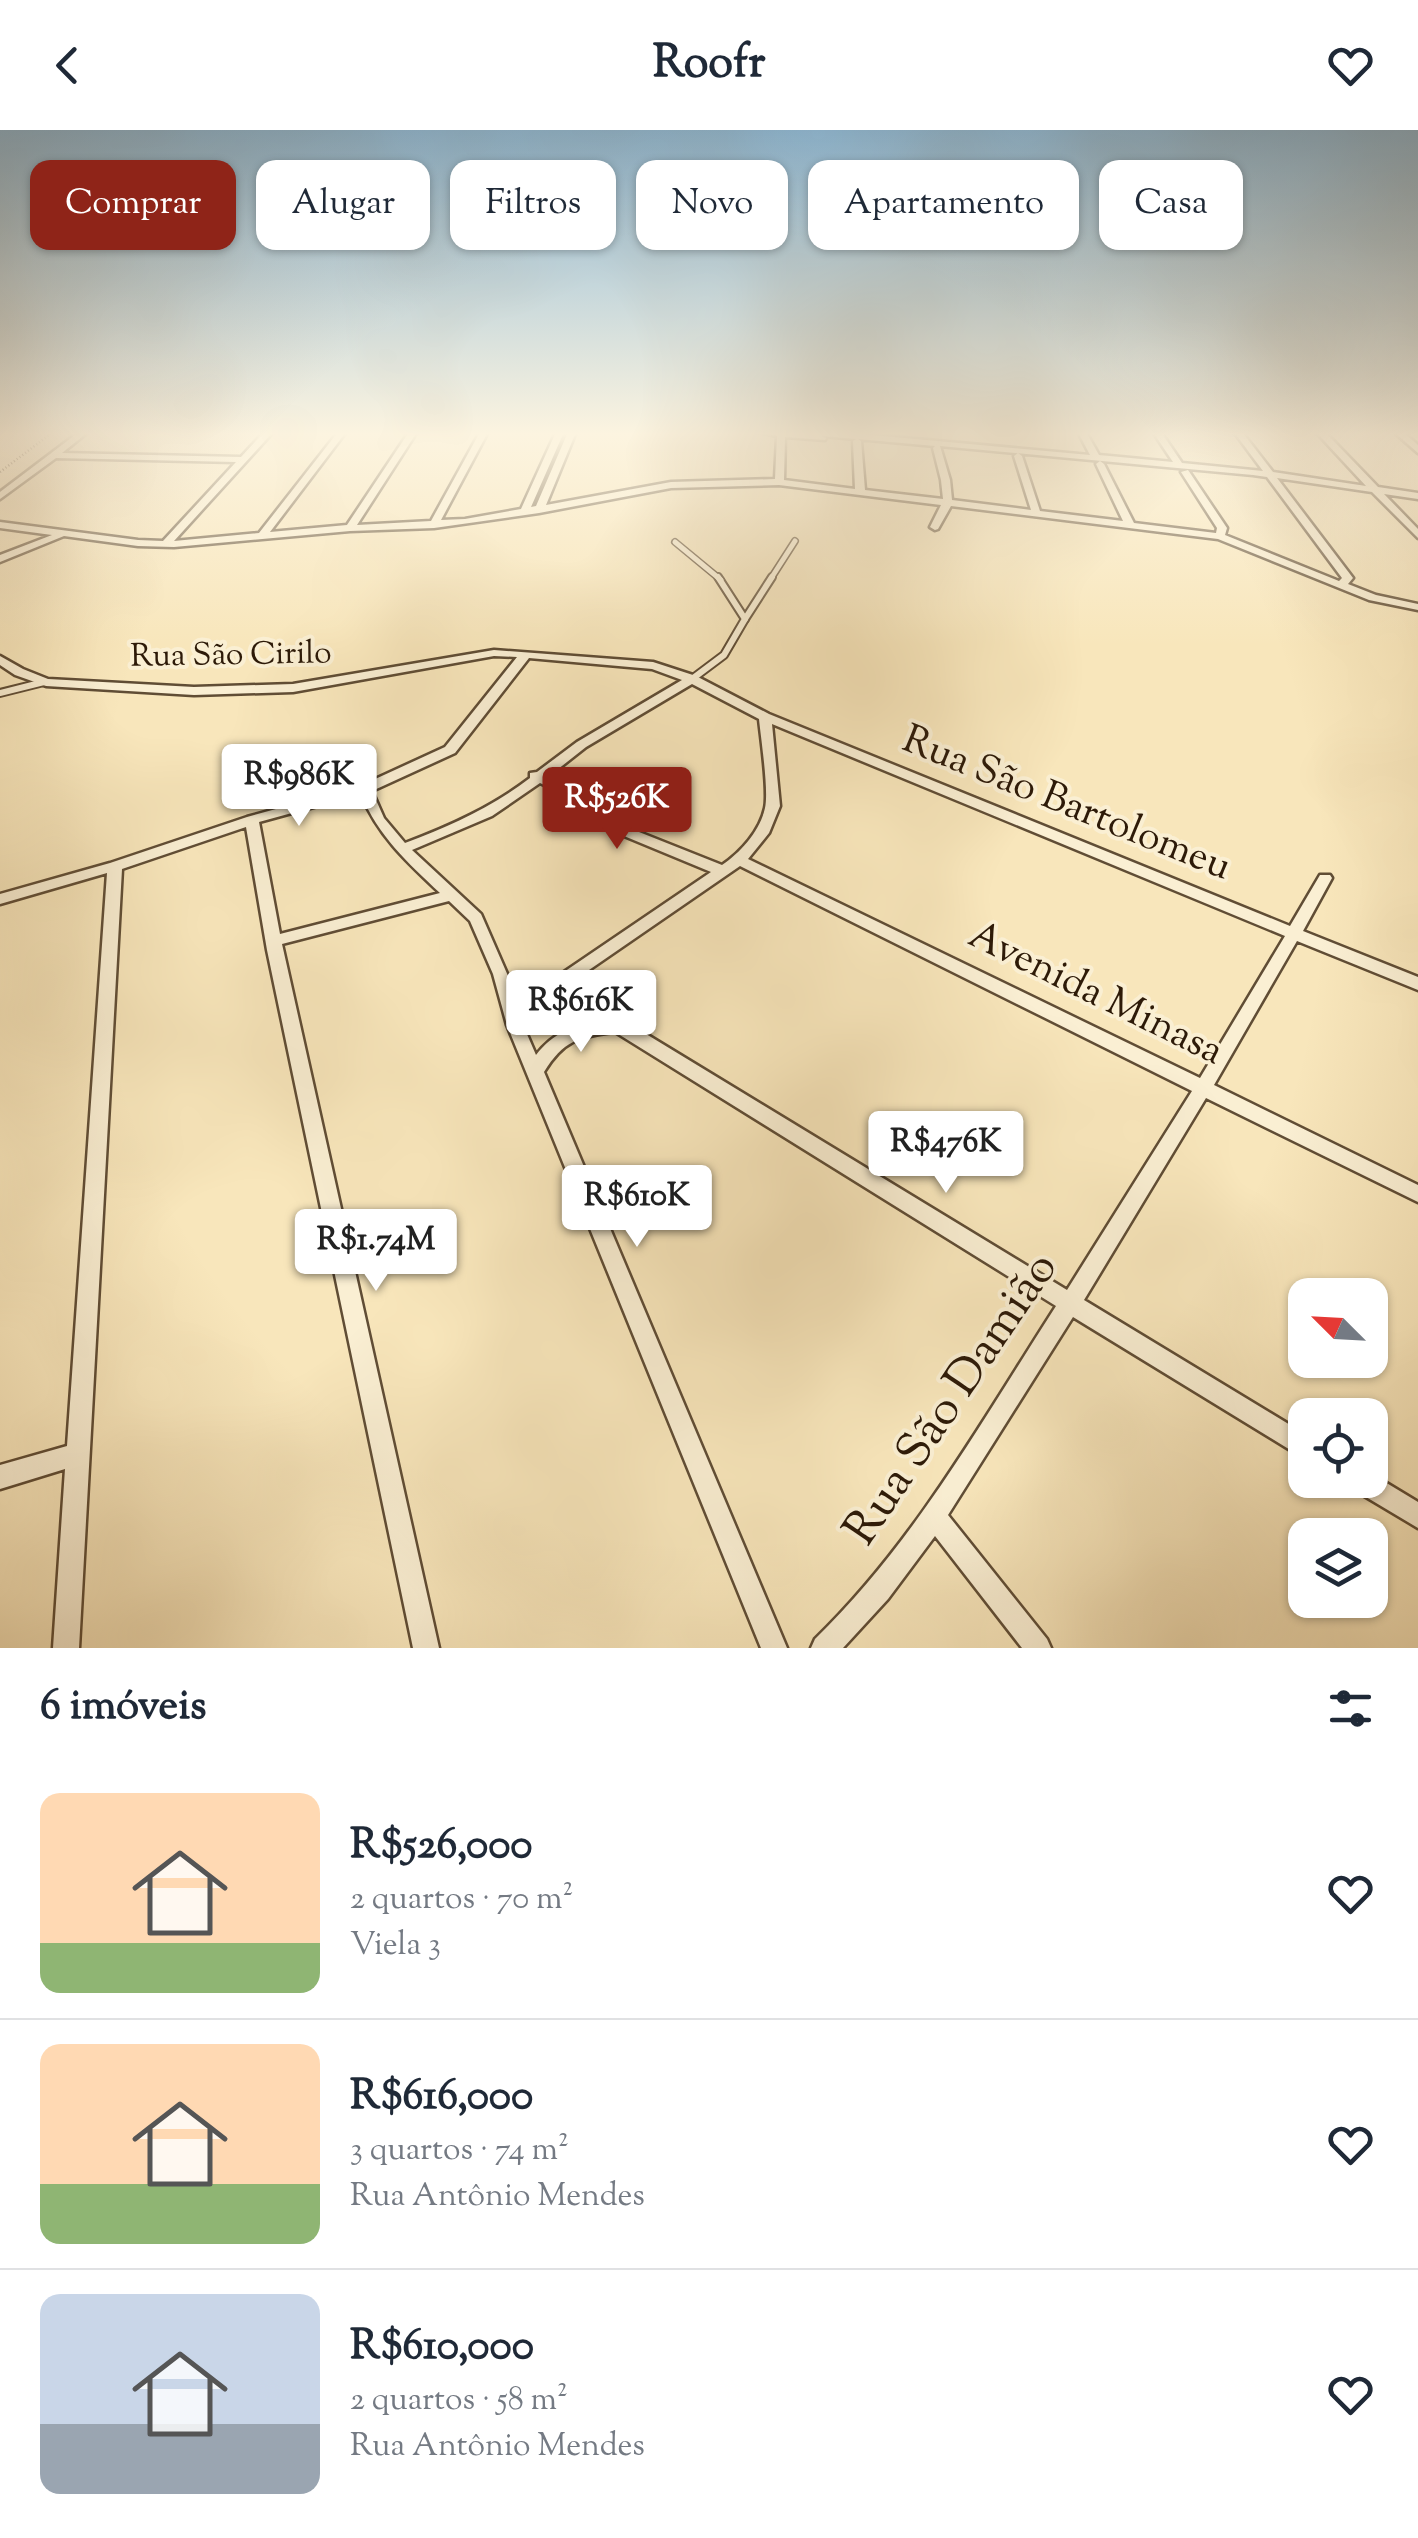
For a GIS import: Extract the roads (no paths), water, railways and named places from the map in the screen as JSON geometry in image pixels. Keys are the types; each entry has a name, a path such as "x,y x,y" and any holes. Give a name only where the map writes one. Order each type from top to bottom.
{"street":[{"path":"165,544 203,503"},
{"path":"262,536 288,503"},
{"path":"350,528 367,503"},
{"path":"434,525 446,503"},
{"path":"524,512 528,503"},
{"path":"539,510 542,503"},
{"path":"0,526 165,544 434,525 578,503"},
{"path":"935,526 948,510 949,503"},
{"path":"974,503 1220,536 1373,598 1418,607"},
{"path":"1034,503 1036,510"},
{"path":"1118,503 1128,523"},
{"path":"1205,503 1222,528 1220,536"},
{"path":"1294,503 1348,578 1342,584"},
{"path":"1387,503 1418,535"},
{"path":"0,559 64,534"},
{"path":"1298,565 1333,557"},
{"name":"Rua São Cirilo","path":"0,660 46,682 194,691 293,688 494,653 654,666 692,679"},
{"path":"0,899 365,788 450,750 526,654"},
{"path":"402,850 457,828 514,796 535,776 551,770 590,739 692,679"},
{"name":"Rua São Bartolomeu","path":"692,679 765,717 1418,984"},
{"path":"506,992 562,981 740,860 762,833 774,806 765,717"},
{"path":"535,776 600,806 629,833 722,871"},
{"path":"365,788 378,819 402,850 476,918 506,992 510,1014 774,1648"},
{"path":"252,820 274,941 426,1648"},
{"name":"Avenida Minasa","path":"740,860 1418,1194"},
{"path":"66,1648 115,866"},
{"name":"Rua São Damião","path":"824,1648 853,1622 934,1516 1071,1303 1325,878"},
{"path":"274,941 450,896"},
{"path":"562,981 617,1025 1288,1436"},
{"path":"536,1072 560,1038 581,1029 617,1025"},
{"path":"0,1476 78,1454"},
{"path":"1388,1498 1418,1516"},
{"path":"934,1516 1038,1648"}],"lane":[{"path":"692,679 712,670 732,649 744,619 795,541"},
{"path":"675,542 724,579 734,591 744,619"},
{"path":"0,693 46,682"}]}
